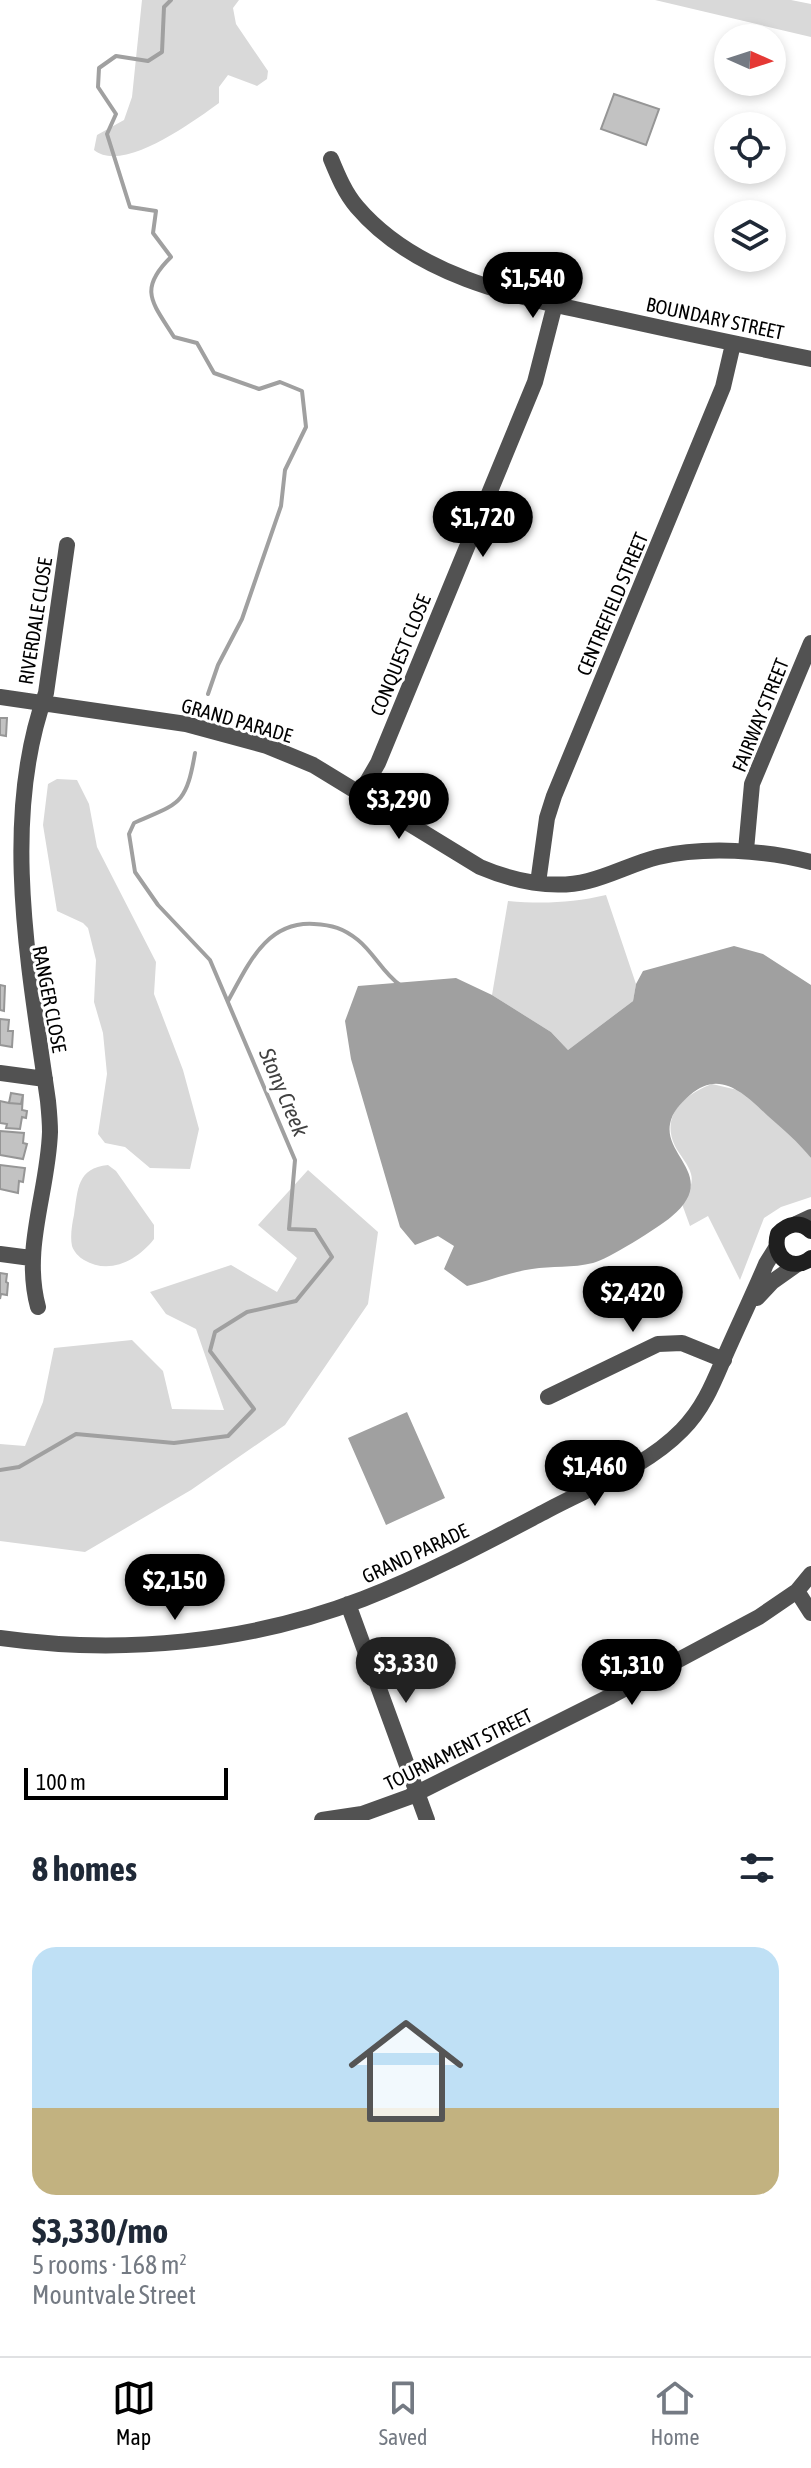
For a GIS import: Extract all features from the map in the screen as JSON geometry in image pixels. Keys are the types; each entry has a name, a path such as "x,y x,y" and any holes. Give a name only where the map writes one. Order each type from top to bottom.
{"street":[{"name":"BOUNDARY STREET","path":"331,159 357,208 397,242 479,284 555,304 811,359"},
{"name":"CONQUEST CLOSE","path":"360,794 378,763 535,382 555,304"},
{"name":"CENTREFIELD STREET","path":"538,883 547,818 554,796 719,398 733,344"},
{"name":"RIVERDALE CLOSE","path":"41,702 46,693 67,545"},
{"name":"FAIRWAY STREET","path":"746,850 752,784 811,643"},
{"name":"GRAND PARADE","path":"0,697 186,724 267,746 313,765 480,867 508,879 538,883 587,882 660,857 746,850 811,862"},
{"name":"RANGER CLOSE","path":"38,1307 31,1258 50,1134 45,1079 9,885 8,838 15,768 34,713 41,702"},
{"path":"0,1073 45,1079"},
{"path":"805,1265 783,1260 776,1248 778,1234 783,1229 806,1224"},
{"name":"GRAND PARADE","path":"0,1638 95,1644 191,1641 274,1625 348,1604 459,1556 647,1458 683,1429 705,1401 776,1248"},
{"path":"0,1254 31,1258"},
{"name":"GRAND PARADE","path":"748,1308 772,1282 805,1265"},
{"path":"548,1397 658,1344 682,1343 724,1360"},
{"name":"TOURNAMENT STREET","path":"322,1820 362,1814 417,1793 759,1617 797,1591 811,1574"},
{"path":"797,1591 811,1613"},
{"path":"348,1604 427,1820"}],"shaded area":[{"path":"142,0 239,0 233,8 236,24 268,71 267,79 257,86 228,75 219,87 219,103 193,121 140,150 107,156 94,150 97,135 124,120 132,97"},
{"path":"655,0 791,0 811,4 811,37 786,31 786,24 756,24"},
{"path":"57,779 77,780 89,804 97,847 156,962 154,994 183,1070 199,1129 190,1169 150,1168 125,1147 105,1143 98,1134 107,1074 103,1033 94,1002 96,960 88,928 57,911 43,825 48,784"},
{"path":"606,895 636,984 633,1001 568,1050 551,1032 492,995 508,901 557,902"},
{"path":"734,946 763,954 811,985 811,1158 742,1093 722,1084 712,1084 701,1087 687,1098 670,1124 674,1147 690,1179 690,1190 684,1203 665,1222 600,1261 524,1270 467,1286 444,1269 454,1246 438,1236 415,1245 400,1227 351,1059 345,1021 358,986 456,978 492,995 551,1032 568,1050 633,1001 636,984 643,971"},
{"path":"712,1084 742,1091 798,1141 811,1158 811,1197 781,1207 764,1218 740,1280 708,1216 690,1226 682,1204 692,1178 671,1135 673,1115 678,1107 684,1100"},
{"path":"108,1165 116,1171 154,1225 154,1239 131,1259 113,1266 103,1266 79,1256 72,1246 71,1235 81,1181 90,1170"},
{"path":"308,1170 378,1232 368,1304 285,1425 191,1490 85,1552 0,1541 0,1444 25,1446 43,1402 54,1348 132,1340 163,1371 172,1409 224,1410 196,1329 166,1314 150,1292 231,1265 277,1292 297,1258 258,1225"},
{"path":"407,1412 445,1498 386,1525 348,1438"}],"building":[{"path":"614,94 659,109 646,145 601,129"},
{"path":"0,718 7,718 6,736 0,735"},
{"path":"0,985 5,986 4,1011 0,1010"},
{"path":"0,1019 9,1020 8,1031 13,1031 12,1047 0,1045"},
{"path":"11,1093 23,1095 22,1110 27,1111 26,1118 22,1117 20,1129 6,1128 7,1124 0,1123 0,1101 9,1103"},
{"path":"11,1093 23,1095 21,1104 9,1103"},
{"path":"0,1131 24,1133 23,1143 27,1144 23,1159 0,1155"},
{"path":"0,1165 25,1168 18,1193 0,1189"},
{"path":"0,1273 7,1274 8,1283 7,1295 1,1294 0,1299"}],"waterway":[{"name":"Stony Creek","path":"171,0 164,7 162,52 148,61 116,56 99,68 98,87 116,114 107,134 130,207 156,211 153,233 171,257 154,279 152,297 174,337 197,343 214,373 259,389 280,382 302,391 306,427 285,470 281,506 242,619 218,665 208,694"},
{"name":"Stony Creek","path":"0,1470 19,1467 76,1434 174,1443 228,1436 254,1409 210,1351 215,1332 247,1312 296,1301 332,1257 315,1230 289,1229 295,1160 210,960 158,905 135,872 129,834 134,823 178,800 188,783 195,753"},
{"path":"228,1001 260,948 283,930 297,925 326,925 347,933 364,945 400,985"}]}
